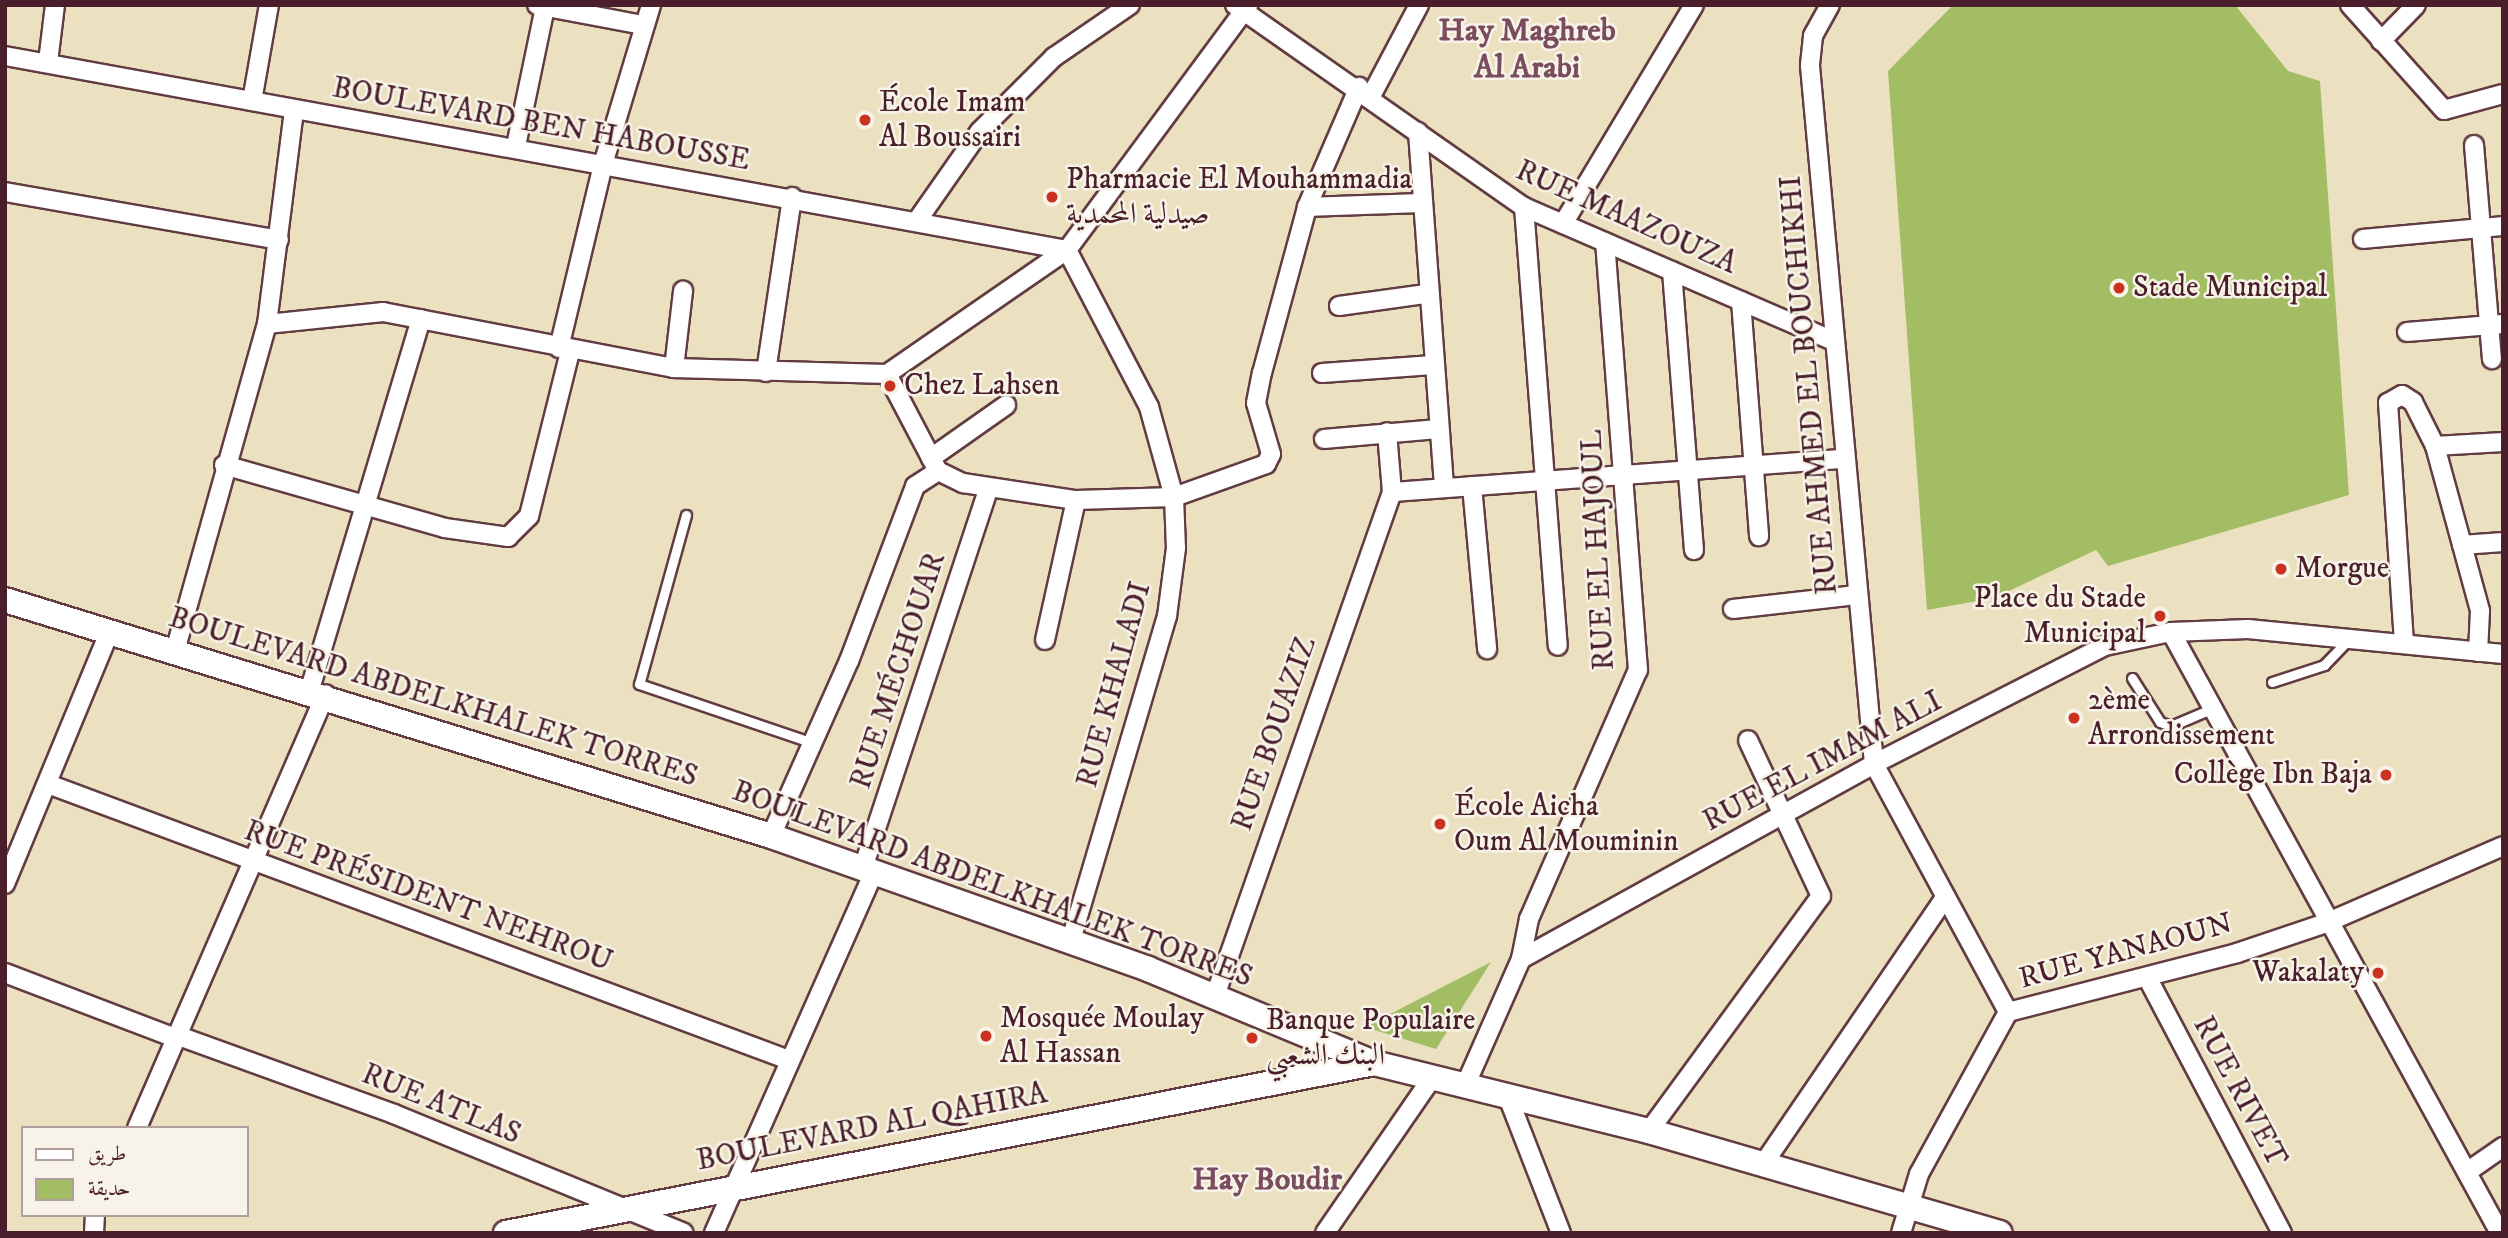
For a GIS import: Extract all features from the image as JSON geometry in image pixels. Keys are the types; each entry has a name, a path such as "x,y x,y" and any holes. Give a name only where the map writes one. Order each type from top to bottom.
{"main road":[{"name":"BOULEVARD ABDELKHALEK TORRES","path":"5,600 318,692 771,835 868,873 1215,996 1374,1063 1649,1131 1999,1233"},
{"name":"BOULEVARD AL QAHIRA","path":"506,1233 732,1186 1374,1063"}],"street":[{"path":"48,62 55,5"},
{"path":"252,101 269,5"},
{"path":"224,465 490,538 518,533 529,516 604,161 651,5"},
{"path":"919,218 980,131 1054,57 1130,5"},
{"path":"887,374 934,464 989,488 1076,500 1174,497 1229,481 1271,460 1256,403 1307,207 1365,92 1419,5"},
{"path":"1563,224 1695,5"},
{"name":"RUE AHMED EL BOUCHIKHI","path":"1830,5 1813,36 1810,66 1842,459 1874,764"},
{"path":"2350,5 2444,110 2503,94"},
{"path":"2381,41 2416,5"},
{"path":"516,146 541,6 643,25"},
{"path":"267,324 366,311 421,319 564,350 674,368 887,374 1067,250 1243,7"},
{"name":"RUE MAAZOUZA","path":"1243,7 1524,207 1833,341"},
{"name":"BOULEVARD BEN HABOUSSE","path":"5,56 48,62 294,111 604,161 919,218 1067,250"},
{"path":"175,651 224,465 267,324 294,111"},
{"path":"1418,132 1426,294 1444,488"},
{"path":"2474,145 2480,228 2496,325 2491,359"},
{"path":"5,192 279,240"},
{"path":"765,372 792,197"},
{"path":"1307,207 1420,203"},
{"path":"1524,207 1558,646"},
{"path":"2363,239 2503,226"},
{"name":"RUE EL HAJOUL","path":"1521,959 1529,919 1638,670 1625,474 1605,242"},
{"name":"RUE KHALADI","path":"1067,250 1141,388 1174,497 1167,616 1070,944"},
{"path":"1672,271 1694,550"},
{"path":"674,368 683,291"},
{"path":"1339,306 1426,294"},
{"path":"1741,301 1759,536"},
{"path":"138,1126 175,1036 255,862 318,692 363,505 421,319"},
{"path":"2407,332 2496,325"},
{"path":"1322,373 1433,365"},
{"path":"2404,643 2389,399 2407,396 2435,446 2480,611 2478,652"},
{"path":"771,835 813,743 915,486 934,464 1006,405"},
{"path":"1324,439 1438,429"},
{"path":"1387,432 1392,492 1687,468 1842,459"},
{"path":"2435,446 2503,442"},
{"path":"1472,486 1487,649"},
{"name":"RUE MÉCHOUAR","path":"714,1233 868,873 989,488"},
{"name":"RUE BOUAZIZ","path":"1215,996 1392,492"},
{"path":"1045,640 1076,500"},
{"path":"2462,545 2503,542"},
{"path":"1733,609 1856,594"},
{"path":"5,884 110,631"},
{"path":"2171,632 2326,923 2500,1233"},
{"name":"RUE EL IMAM ALI","path":"1521,959 1874,764 2105,646 2171,632 2351,636 2503,654"},
{"path":"1649,1131 1714,1046 1821,896 1748,740"},
{"name":"RUE YANAOUN","path":"1874,764 2008,1012 2147,977 2326,923 2503,846"},
{"name":"RUE PRÉSIDENT NEHROU","path":"48,784 789,1060"},
{"path":"1763,1163 1945,898"},
{"path":"1465,1086 1521,959"},
{"name":"RUE ATLAS","path":"5,973 394,1114 621,1210 684,1233"},
{"name":"RUE RIVET","path":"2147,977 2282,1233"},
{"path":"1901,1233 1906,1208 2008,1012"},
{"path":"1325,1233 1432,1078"},
{"path":"1508,1097 1561,1233"},
{"path":"2467,1171 2503,1147"}],"lane":[{"path":"687,515 639,684 813,743"},
{"path":"2272,682 2324,665 2351,636"},
{"path":"2132,678 2160,722 2171,726 2211,709"}],"green space":[{"name":"Stade Municipal","path":"1953,5 2235,5 2288,71 2320,81 2349,495 2108,566 2096,550 1994,598 1927,610 1888,71"},
{"path":"1491,962 1436,1049 1365,1027"}],"place":[{"name":"École Imam Al Boussairi","path":"865,120"},
{"name":"Pharmacie El Mouhammadia صيدلية المحمدية","path":"1052,197"},
{"name":"Stade Municipal","path":"2119,288"},
{"name":"Chez Lahsen","path":"890,386"},
{"name":"Morgue","path":"2281,569"},
{"name":"Place du Stade Municipal","path":"2160,616"},
{"name":"2ème Arrondissement","path":"2074,718"},
{"name":"Collège Ibn Baja","path":"2386,775"},
{"name":"École Aicha Oum Al Mouminin","path":"1440,824"},
{"name":"Wakalaty","path":"2378,973"},
{"name":"Mosquée Moulay Al Hassan","path":"986,1036"},
{"name":"Banque Populaire البنك الشعبي","path":"1252,1038"}],"district":[{"name":"Hay Maghreb Al Arabi","path":"1527,50"},
{"name":"Hay Boudir","path":"1267,1180"}]}
